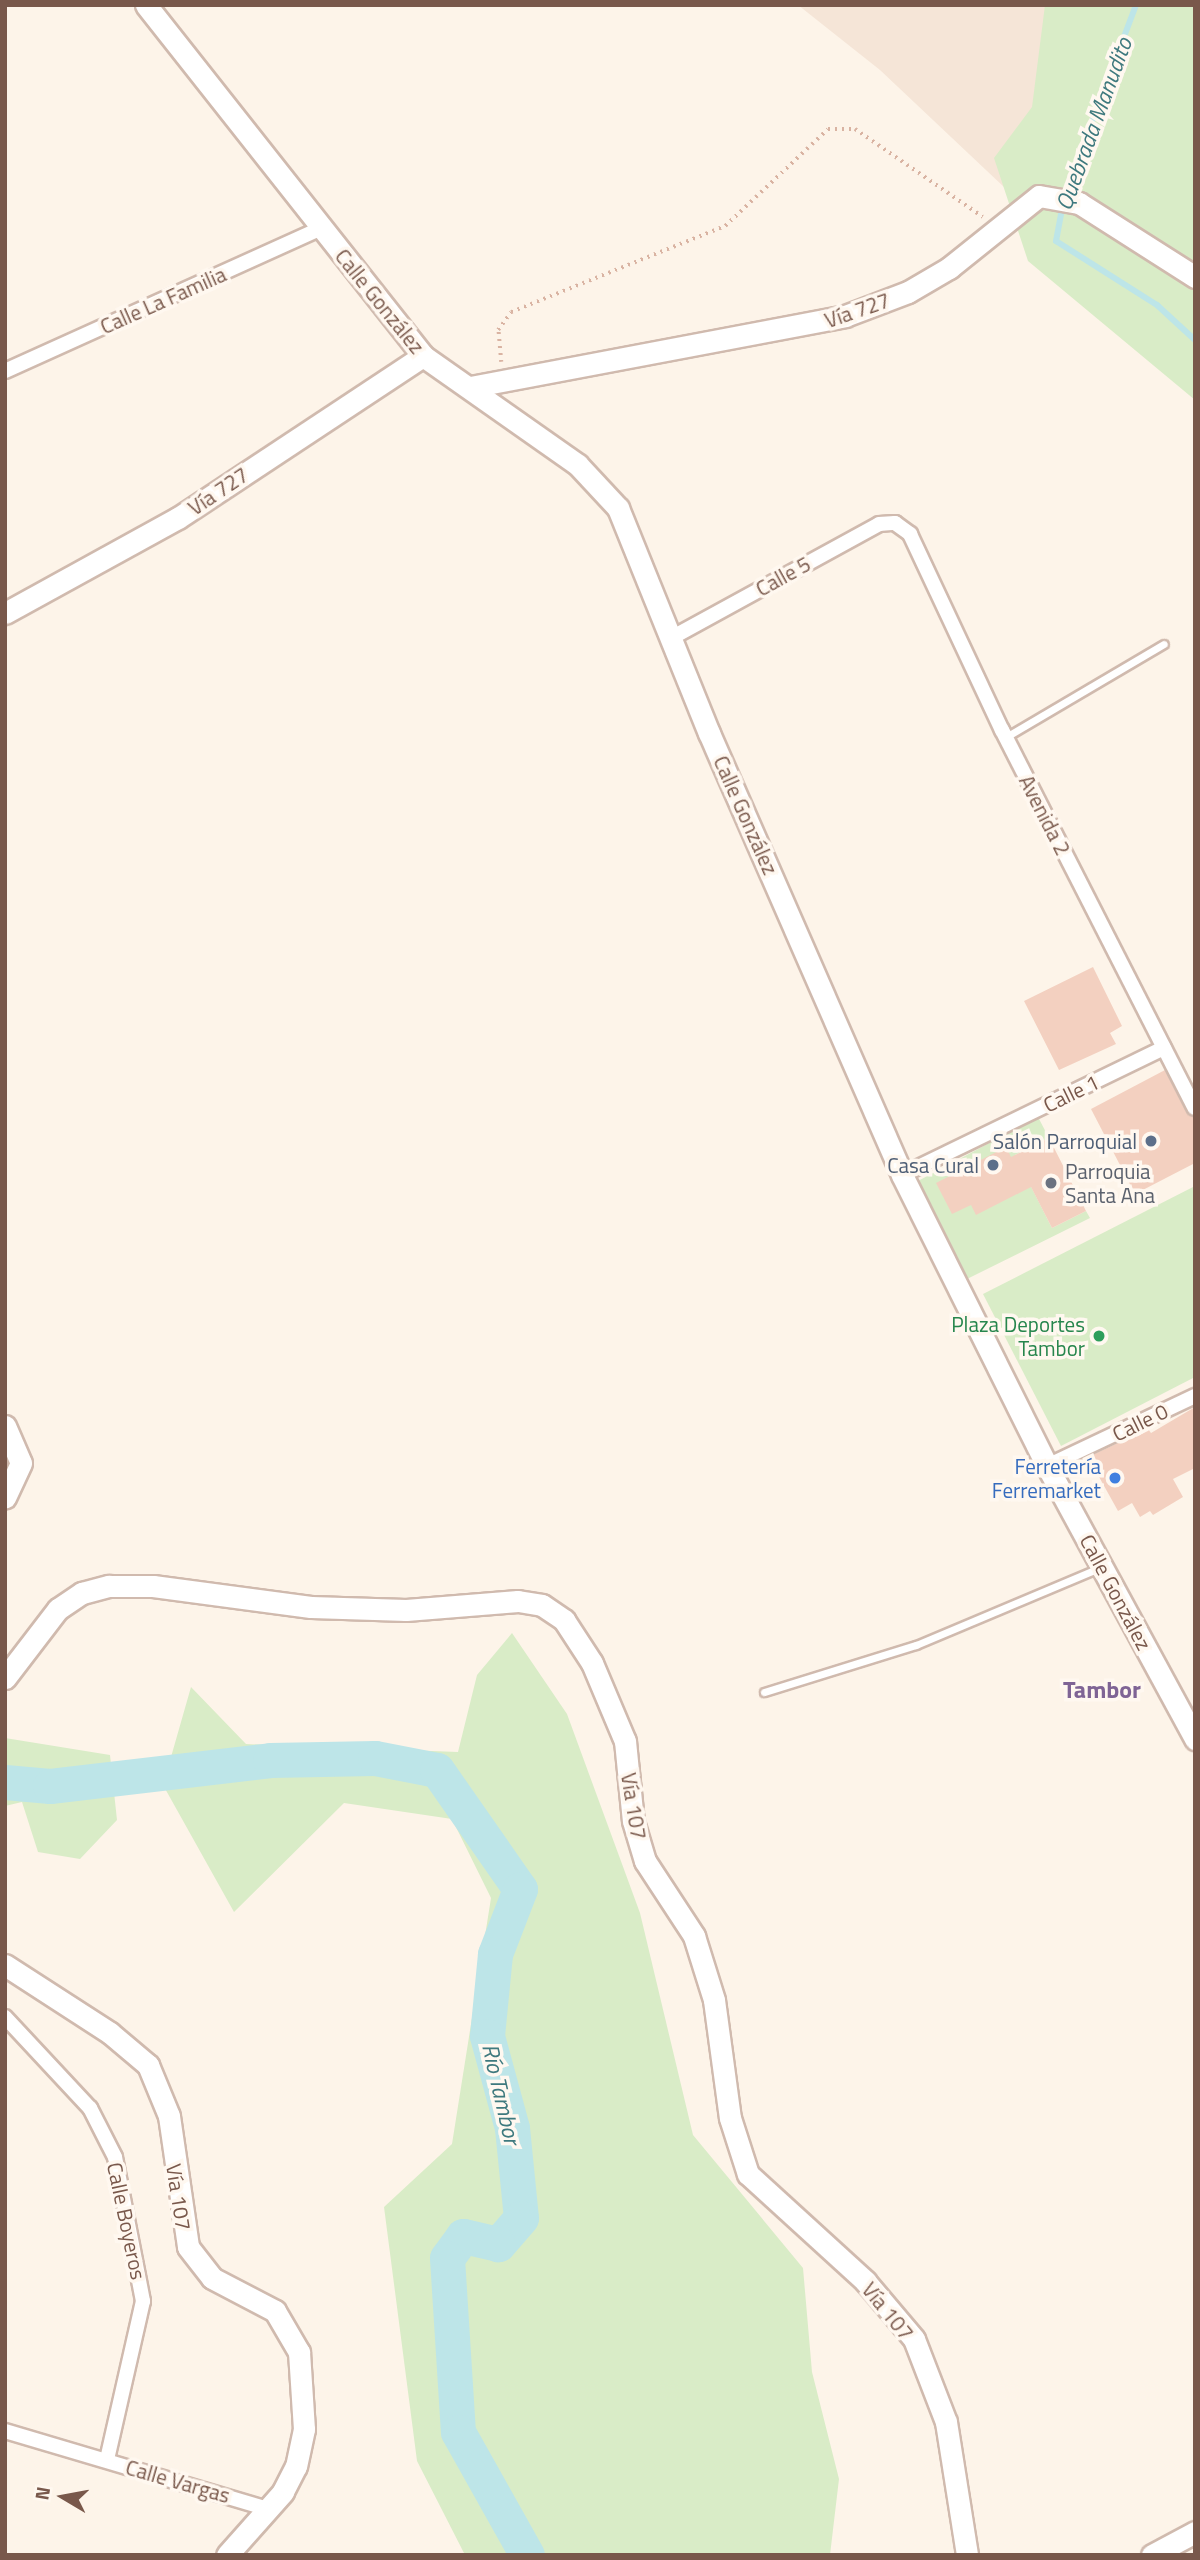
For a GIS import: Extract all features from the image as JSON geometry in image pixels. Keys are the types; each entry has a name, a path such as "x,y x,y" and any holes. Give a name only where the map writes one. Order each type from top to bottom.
{"street":[{"name":"Calle González","path":"146,5 423,356 578,465 618,508 673,636 709,733 902,1175 1047,1466 1195,1739"},
{"name":"Vía 727","path":"470,387 511,376 845,316 908,292 1039,197 1057,196 1094,213 1195,277"},
{"name":"Calle La Familia","path":"5,371 321,228"},
{"name":"Vía 727","path":"5,613 178,518 423,356"},
{"name":"Calle 5","path":"673,636 879,524 895,523"},
{"name":"Avenida 2","path":"895,523 910,534 1005,737 1195,1108"},
{"name":"Calle 1","path":"902,1175 1164,1048"},
{"name":"Calle 0","path":"1047,1466 1195,1396"},
{"path":"5,1426 20,1463 5,1498"},
{"name":"Vía 107","path":"5,1678 58,1609 82,1593 109,1586 152,1586 311,1607 406,1610 517,1601 542,1605 564,1619 592,1663 625,1741 633,1821 645,1861 694,1936 714,2000 730,2118 748,2174 865,2281 914,2339 946,2422 967,2555"},
{"name":"Vía 107","path":"5,1965 110,2033 148,2065 169,2116 188,2247 212,2278 254,2298 288,2325 300,2363 303,2429 296,2466 269,2509 227,2555"},
{"name":"Calle Boyeros","path":"5,2017 90,2108 115,2157 143,2301 107,2460"},
{"name":"Calle Vargas","path":"5,2431 269,2509"},
{"path":"1152,2555 1195,2532"}],"lane":[{"path":"1005,737 1164,644"},
{"path":"764,1692 916,1645 1103,1566"}],"path":[{"path":"511,376 496,342 511,312 725,226 828,129 855,129 999,228"}],"shaded area":[{"path":"798,5 1136,5 1023,205 880,70"}],"green space":[{"path":"1045,5 1194,5 1195,400 1028,261 994,158 1032,107"},
{"path":"1038,1117 1049,1138 1015,1155 1052,1228 1086,1211 1090,1218 967,1279 918,1181"},
{"name":"Plaza Deportes Tambor","path":"1195,1186 1195,1377 1061,1446 983,1294"},
{"path":"512,1633 567,1714 640,1913 693,2135 803,2268 812,2372 839,2479 830,2555 465,2555 417,2461 384,2207 452,2144 491,1898 452,1819 344,1803 234,1912 163,1785 191,1687 246,1744 458,1752 477,1675"},
{"path":"5,1738 110,1755 117,1820 80,1859 38,1852 22,1802 5,1806"}],"building":[{"path":"1093,967 1122,1026 1110,1033 1116,1044 1059,1070 1024,1001"},
{"name":"Salón Parroquial","path":"1165,1070 1195,1120 1195,1163 1135,1194 1091,1109"},
{"path":"1049,1138 1086,1211 1052,1228 1031,1187 976,1215 971,1205 952,1214 936,1183 1006,1147 1011,1157"},
{"path":"1195,1407 1195,1468 1173,1479 1183,1497 1153,1515 1150,1511 1140,1517 1132,1503 1118,1511 1088,1457 1148,1429 1151,1433"}],"waterway":[{"name":"Quebrada Manudito","path":"1136,5 1065,193 1056,241 1157,305 1195,340"},
{"name":"Río Tambor","path":"5,1782 50,1786 270,1760 375,1758 437,1770 520,1889 495,1954 487,2036 512,2128 521,2218 498,2244 463,2236 447,2258 458,2432 527,2555"}],"place":[{"name":"Salón Parroquial","path":"1151,1141"},
{"name":"Casa Cural","path":"993,1165"},
{"name":"Parroquia Santa Ana","path":"1051,1183"},
{"name":"Plaza Deportes Tambor","path":"1099,1336"},
{"name":"Ferretería Ferremarket","path":"1115,1478"}],"district":[{"name":"Tambor","path":"1102,1690"}]}
